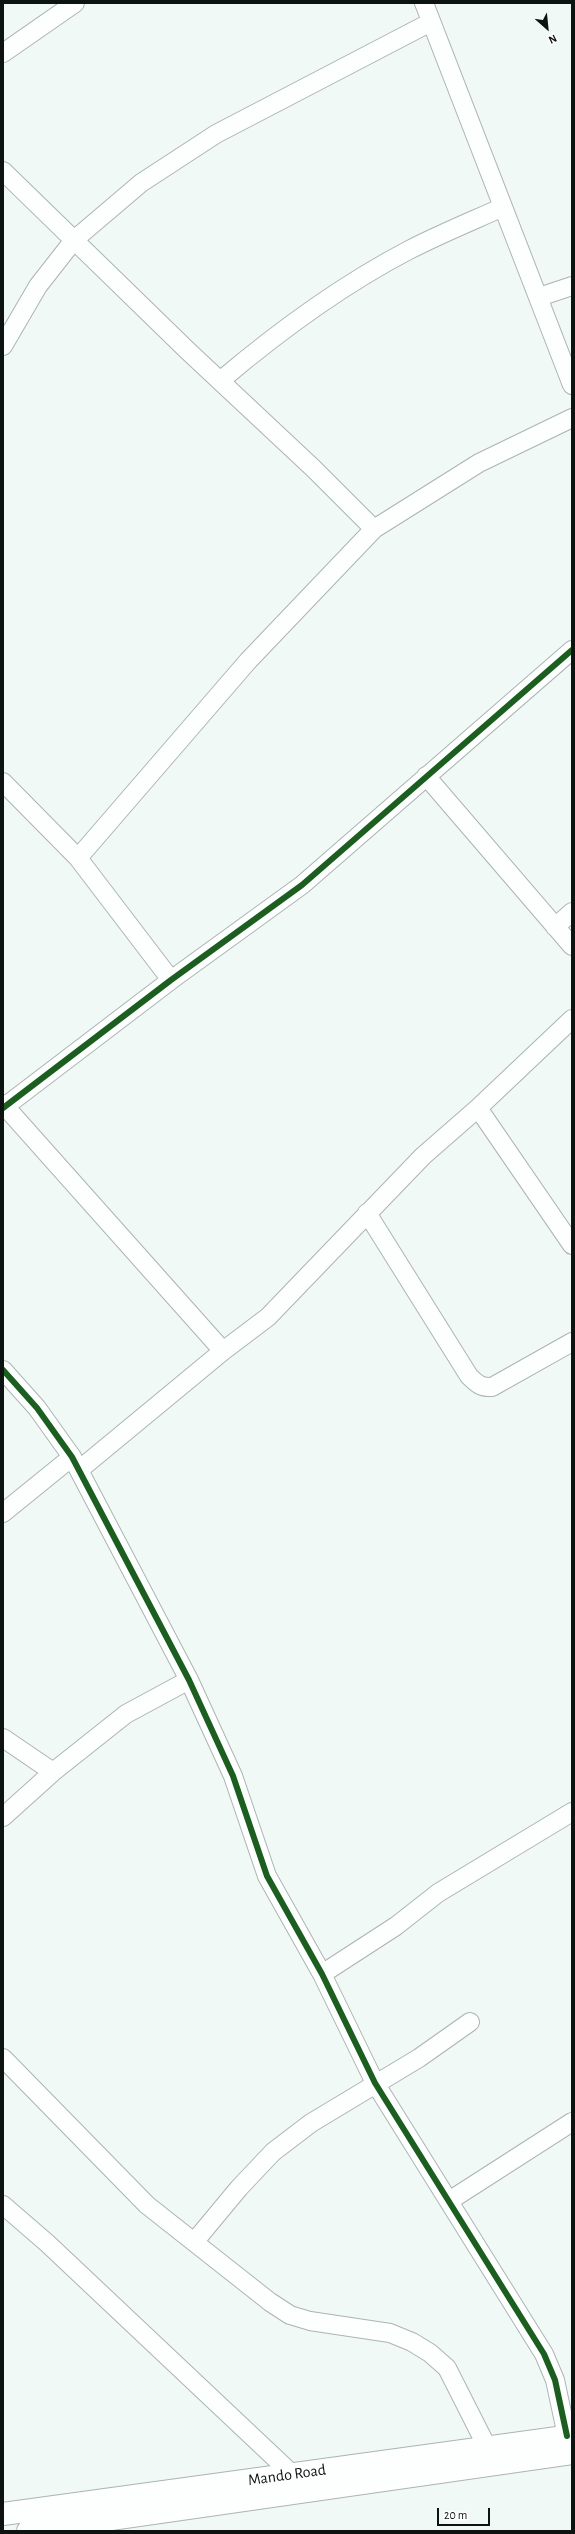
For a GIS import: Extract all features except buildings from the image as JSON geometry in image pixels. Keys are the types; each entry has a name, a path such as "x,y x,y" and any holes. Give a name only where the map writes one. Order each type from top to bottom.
{"highway":[{"name":"Mando Road","path":"3,2514 487,2447 570,2442"},
{"name":"Mando Road","path":"28,2531 570,2442"}],"street":[{"path":"3,53 75,3"},
{"path":"424,3 572,384"},
{"path":"3,346 38,286 74,240 141,182 216,134 431,22"},
{"path":"3,171 220,381 314,469 374,529"},
{"path":"220,381 277,333 332,295 409,250 503,207"},
{"path":"538,297 572,286"},
{"path":"78,858 248,661 374,529 479,463 572,418"},
{"path":"223,1351 4,1106 171,980 302,885 572,650"},
{"path":"426,776 572,946"},
{"path":"3,782 78,858 171,980"},
{"path":"555,927 572,912"},
{"path":"3,1513 75,1463 268,1318 423,1156 478,1108 572,1020"},
{"path":"478,1108 572,1245"},
{"path":"367,1213 469,1376 478,1384 485,1388 492,1387 572,1342"},
{"path":"3,1370 37,1408 75,1463 188,1680 233,1776 267,1876 322,1974 375,2083 544,2354 555,2380 570,2442"},
{"path":"3,1817 53,1772 126,1714 188,1680"},
{"path":"3,1738 53,1772"},
{"path":"322,1974 396,1926 438,1893 572,1812"},
{"path":"195,2241 239,2188 273,2152 312,2123 375,2083 419,2058 470,2022"},
{"path":"3,2058 147,2205 195,2241 270,2302 290,2315 334,2326 390,2333 412,2342 430,2353 447,2368 487,2447"},
{"path":"450,2202 572,2122"},
{"path":"3,2205 48,2243 292,2474"}],"cycle path":[{"path":"3,1108 171,980 302,885 572,650"},
{"path":"3,1370 37,1408 72,1457 189,1680 233,1776 267,1876 322,1974 375,2083 544,2354 555,2380 567,2436"}]}
